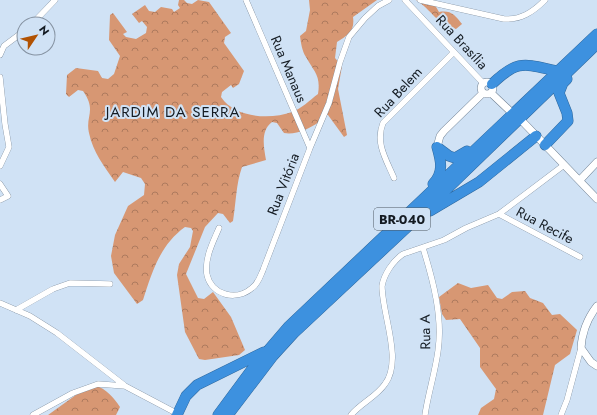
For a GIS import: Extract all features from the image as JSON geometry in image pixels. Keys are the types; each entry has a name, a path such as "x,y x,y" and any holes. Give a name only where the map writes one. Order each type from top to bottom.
{"highway":[{"name":"BR-040","path":"228,415 273,356 294,333 412,216 508,114 597,34"},
{"name":"BR-040","path":"218,415 267,350 309,306 412,216 597,44"},
{"path":"545,145 568,121 567,112 559,92 563,83 573,72 579,61"},
{"path":"489,87 512,66 526,64 557,71"},
{"path":"437,147 448,156 455,158 459,157 508,114"},
{"path":"412,216 479,182 536,136"},
{"path":"412,216 439,176 441,162 437,147"},
{"path":"178,414 186,396 197,385 267,350"}],"street":[{"path":"40,16 55,0"},
{"name":"Rua Manaus","path":"246,0 310,148"},
{"name":"Rua Vitória","path":"219,228 207,259 207,275 210,283 223,294 231,295 246,293 253,288 263,270 329,103 340,62 349,37 365,18 378,6 389,0"},
{"name":"Rua Brasília","path":"405,0 489,87 508,114"},
{"path":"420,0 514,20 532,12 545,0"},
{"path":"0,55 4,46 16,37"},
{"name":"Rua Belem","path":"394,178 382,152 379,138 383,123 454,52"},
{"path":"0,77 5,124 10,146 0,166"},
{"name":"Rua Brasília","path":"437,147 440,136 444,131 483,93 486,94 489,87"},
{"path":"523,122 597,199"},
{"path":"580,180 597,162"},
{"path":"350,415 380,390 389,379 391,372 392,345 382,294 383,278 398,258 403,254 444,240 466,228 499,214 564,164"},
{"path":"0,184 8,196 0,200"},
{"name":"Rua Recife","path":"499,214 580,257"},
{"name":"Rua A","path":"423,248 433,288 439,336 438,351 425,415"},
{"path":"16,310 53,289 70,283 110,284"},
{"path":"0,303 30,316 57,333 125,386 178,414"},
{"path":"561,415 567,400 581,348 582,333 588,318 597,306"},
{"path":"581,348 591,362 597,366"},
{"path":"33,415 91,385 125,386"}],"green space":[{"path":"179,0 184,0 187,3 192,4 198,0 209,2 231,33 225,37 224,43 244,71 239,84 233,88 231,85 222,92 221,97 227,104 244,113 274,116 295,111 318,94 318,78 304,52 300,36 306,31 310,10 309,0 377,0 353,17 352,29 337,42 335,58 342,66 338,89 347,135 344,137 328,115 323,114 320,117 319,122 315,125 293,133 284,133 277,123 272,122 268,126 264,135 266,160 242,167 237,187 233,221 230,223 223,214 218,213 205,227 186,274 198,298 204,299 213,292 231,317 245,350 239,355 205,360 199,359 185,332 177,275 179,264 190,247 193,231 191,228 185,227 169,242 158,260 143,300 137,304 114,273 111,256 115,235 128,206 144,195 145,184 141,178 123,172 115,182 99,159 91,140 88,127 90,109 87,98 83,91 78,90 69,97 66,94 67,75 76,68 98,71 102,78 108,79 114,74 120,56 109,40 110,15 113,13 127,32 123,34 126,37 136,39 146,33 147,27 142,21 139,23 132,14 145,5 149,11 155,12 161,7 172,9 174,12 180,8 178,5"},
{"path":"416,0 432,0 439,12 447,12 452,14 462,24 456,29 449,27"},
{"path":"458,283 471,288 488,285 497,298 502,299 512,292 525,291 530,298 543,303 552,315 560,314 577,330 570,354 555,365 543,415 478,415 481,408 494,399 496,389 480,367 480,348 460,319 446,320 442,314 439,297"},
{"path":"95,386 106,391 118,404 120,407 116,415 48,415 87,387"}],"district":[{"name":"JARDIM DA SERRA","path":"173,112"}]}
